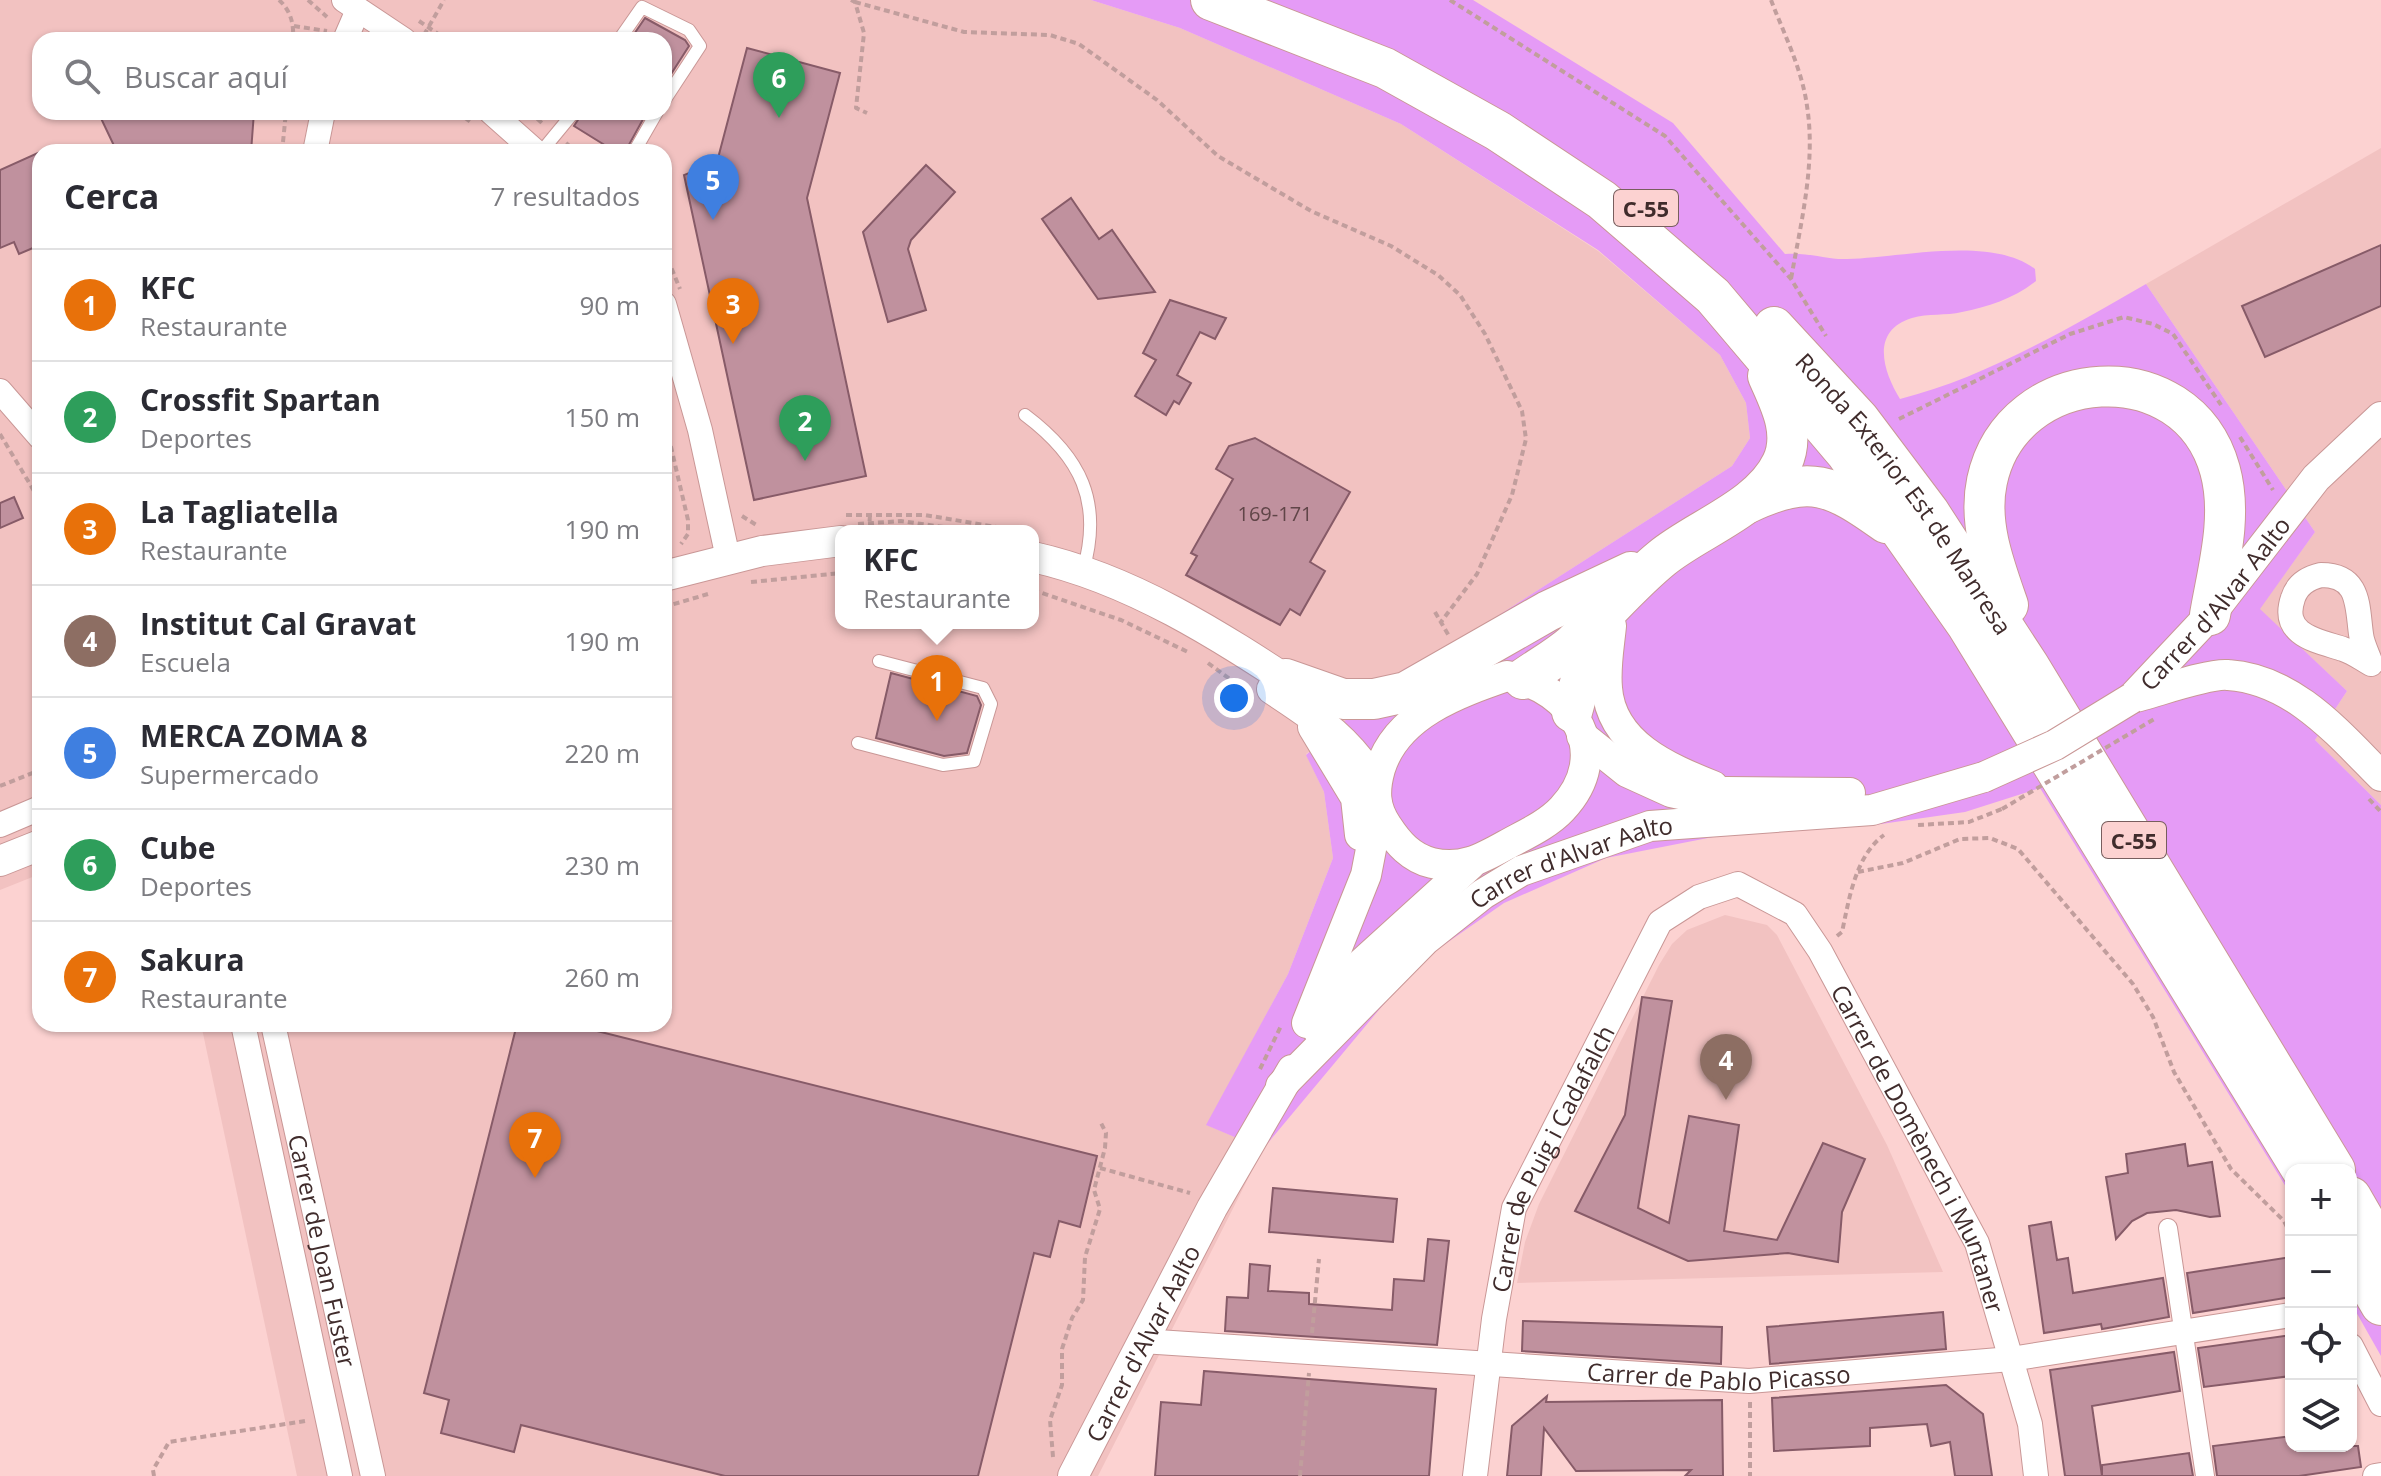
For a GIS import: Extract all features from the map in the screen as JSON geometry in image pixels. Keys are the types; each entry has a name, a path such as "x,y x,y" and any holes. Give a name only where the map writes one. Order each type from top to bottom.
{"highway":[{"name":"Ronda Exterior Est de Manresa","path":"1211,0 1385,68 1498,131 1602,200 1713,296 1883,502 1909,540"},
{"name":"Ronda Exterior Est de Manresa","path":"1287,0 1395,47 1510,109 1612,179 1728,277 1859,419 1929,512 2029,666 2331,1164"},
{"path":"1741,507 1782,464 1787,444 1786,416 1751,339"},
{"path":"2029,666 1991,557 1984,516 1987,479 2013,426 2032,411 2073,391 2099,384 2150,392 2184,413 2211,446 2226,502 2210,615"},
{"path":"1288,690 1343,699 1374,699 1406,692 1548,611 1663,556 1741,507 1771,493 1813,484 1838,491 1909,540"},
{"name":"C-55","path":"1909,540 1967,625 2298,1164"},
{"path":"1523,679 1572,645 1663,556"},
{"path":"1577,724 1583,672 1612,605"},
{"path":"2357,1207 2381,1249"},
{"path":"2357,1264 2381,1305"}],"street":[{"path":"335,31 351,5 392,32"},
{"path":"317,144 321,120"},
{"path":"501,120 529,144"},
{"path":"672,347 734,571"},
{"path":"0,391 32,428"},
{"name":"Carrer d'Alvar Aalto","path":"1268,1083 1425,940 1483,894 1521,871 1563,853 1650,826 1872,810 1984,777 2055,745 2132,698 2210,615 2316,478 2381,417"},
{"path":"672,563 734,571 835,530"},
{"path":"672,588 736,572 835,556"},
{"path":"1039,560 1081,579 1163,604 1288,690 1358,755 1377,798 1400,846 1424,861 1470,865 1527,834 1561,811 1571,797 1585,759 1577,724 1547,688 1507,676 1484,684 1424,713 1393,740 1377,798"},
{"path":"1039,574 1081,579"},
{"path":"1612,605 1607,689 1612,714 1630,739 1652,759 1726,792"},
{"path":"2132,698 2227,674 2281,690 2318,713 2371,783"},
{"path":"1288,690 1325,704 1369,715 1424,713"},
{"path":"1288,690 1356,798 1360,845 1354,907"},
{"name":"Carrer d'Alvar Aalto","path":"1577,724 1627,772 1671,792 1699,798 1726,792 1934,791"},
{"name":"Carrer d'Alvar Aalto","path":"1073,1476 1354,907 1366,875 1377,798"},
{"path":"0,825 32,811"},
{"path":"1527,834 1650,826"},
{"path":"0,861 32,848"},
{"name":"Carrer d'Alvar Aalto","path":"1268,1083 1362,963 1470,865"},
{"name":"Carrer de Domènech i Muntaner","path":"1718,888 1738,884 1795,914 1820,951 1977,1243 2030,1424 2036,1476"},
{"name":"Carrer de Puig i Cadafalch","path":"1475,1476 1488,1367 1514,1208 1660,922 1718,888"},
{"name":"Carrer de Joan Fuster","path":"245,1032 340,1476"},
{"name":"Carrer de Joan Fuster","path":"275,1032 373,1476"},
{"path":"2168,1228 2205,1476"},
{"name":"Carrer de Pablo Picasso","path":"1142,1341 1488,1367 1749,1381 2011,1359 2285,1316"},
{"path":"2357,1358 2381,1404"}],"lane":[{"path":"625,32 642,7 689,30 700,46 672,89"},
{"path":"546,144 567,120"},
{"path":"639,144 652,120"},
{"path":"1025,415 1064,448 1084,481 1090,508 1091,539 1081,579"},
{"path":"858,743 943,765 974,761 991,704 983,688 879,661"}],"path":[{"path":"308,0 335,31"},
{"path":"436,32 430,28 444,0"},
{"path":"1450,0 1665,136 1791,279 1834,347"},
{"path":"1771,0 1799,72 1808,119 1809,170 1791,279"},
{"path":"283,1 294,32"},
{"path":"853,1 864,33 856,108 867,113"},
{"path":"853,1 964,32 1050,35 1079,44 1157,100 1218,156 1311,211 1391,246 1450,285 1485,334 1526,426 1524,454 1512,495 1477,574 1441,622"},
{"path":"294,26 335,31"},
{"path":"283,144 285,120"},
{"path":"1890,414 1902,421 1977,379 2101,321 2124,317 2153,324"},
{"path":"0,434 32,488"},
{"path":"672,451 688,520 688,534 672,557"},
{"path":"738,512 747,522 765,527"},
{"path":"869,525 870,514"},
{"path":"847,525 870,514 925,515 984,525"},
{"path":"734,571 835,573"},
{"path":"672,605 713,592"},
{"path":"1039,592 1121,620 1186,651 1248,693"},
{"path":"1910,825 1969,822 2002,809 2169,711"},
{"path":"0,786 32,773"},
{"path":"2371,783 2381,812"},
{"path":"1820,951 1842,932 1850,890 1858,872 1879,838 1888,832"},
{"path":"1858,872 1903,863 1960,839 1990,838 2018,849 2033,862 2048,888 2133,984 2153,1017 2174,1072 2231,1169 2285,1223"},
{"path":"1268,1083 1282,1025"},
{"path":"1061,1445 1053,1459 1050,1420 1062,1385 1062,1349 1072,1318 1083,1300 1085,1257 1100,1209 1094,1190 1106,1133 1101,1123"},
{"path":"1100,1168 1188,1192"},
{"path":"1749,1381 1750,1476"},
{"path":"154,1476 153,1470 169,1442 308,1421"}],"shaded area":[{"path":"0,0 1091,0 1180,28 1401,124 1598,251 1720,355 1746,403 1750,438 1732,466 1460,640 1306,754 1324,792 1333,858 1288,974 1207,1125 1263,1149 1098,1476 297,1476 203,1032 672,1032 672,144 32,144 32,877 0,890"},
{"path":"1091,0 1473,0 1673,123 1785,254 1847,259 1970,251 2016,259 2035,269 2036,281 2010,297 1972,310 1912,318 1890,332 1885,342 1885,364 1900,399 1995,365 2058,334 2146,284 2315,532 2260,609 2347,691 2315,740 2381,805 2381,1356 2357,1314 2357,1164 2285,1164 2285,1185 2040,788 1965,812 1874,825 1713,837 1606,858 1504,903 1418,963 1263,1149 1206,1125 1288,974 1333,858 1324,792 1306,755 1404,669 1460,640 1732,466 1750,438 1746,403 1720,355 1598,250 1401,124 1180,28"},
{"path":"2381,148 2381,805 2315,740 2347,691 2259,609 2315,532 2146,284"},
{"path":"1725,915 1767,925 1777,935 1887,1145 1943,1272 1517,1283 1525,1242 1539,1204 1659,965 1672,944 1687,930"}],"building":[{"path":"645,18 670,32 635,32"},
{"path":"672,33 689,46 672,73"},
{"path":"747,48 840,73 807,198 866,476 754,500 684,175 717,162"},
{"path":"102,120 253,120 252,144 113,144"},
{"path":"578,120 643,120 629,144 603,144 574,126"},
{"path":"32,156 32,248 19,254 14,242 0,248 0,170"},
{"path":"926,165 955,192 911,240 908,249 926,310 888,322 863,232"},
{"path":"1071,198 1099,239 1112,230 1155,292 1098,299 1042,219"},
{"path":"2381,245 2381,306 2265,357 2242,306"},
{"path":"1170,300 1226,318 1215,339 1200,332 1177,375 1191,383 1179,404 1174,401 1166,415 1135,396 1156,360 1143,353"},
{"path":"1255,438 1350,492 1310,562 1325,571 1300,615 1290,609 1280,625 1186,575 1197,556 1191,553 1233,479 1216,469 1229,446"},
{"path":"14,497 23,518 0,528 0,503"},
{"path":"891,673 977,696 981,705 967,753 944,756 876,738"},
{"path":"1642,997 1672,1001 1638,1208 1669,1223 1689,1116 1739,1125 1724,1231 1777,1240 1823,1143 1865,1159 1842,1212 1838,1262 1788,1253 1688,1261 1575,1211 1625,1115"},
{"path":"515,1032 601,1032 1097,1156 1080,1227 1059,1221 1050,1257 1034,1253 978,1476 725,1476 521,1425 514,1452 441,1433 449,1400 424,1393"},
{"path":"2185,1144 2188,1166 2212,1162 2220,1216 2176,1210 2147,1213 2132,1221 2116,1239 2106,1177 2128,1173 2126,1154"},
{"path":"1273,1188 1397,1199 1393,1242 1269,1232"},
{"path":"2051,1222 2057,1260 2068,1258 2073,1293 2163,1278 2169,1317 2102,1329 2101,1324 2044,1333 2029,1226"},
{"path":"1428,1239 1449,1241 1437,1345 1225,1331 1227,1297 1248,1298 1250,1264 1270,1266 1268,1291 1309,1293 1309,1304 1392,1310 1394,1279 1424,1281"},
{"path":"2285,1258 2285,1298 2193,1313 2187,1273"},
{"path":"1943,1312 1946,1349 1770,1364 1767,1327"},
{"path":"1523,1321 1722,1327 1721,1364 1522,1351"},
{"path":"2285,1336 2285,1377 2204,1387 2198,1348"},
{"path":"2174,1352 2180,1391 2092,1406 2102,1476 2065,1476 2050,1370"},
{"path":"1204,1371 1436,1389 1429,1476 1155,1476 1161,1402 1201,1405"},
{"path":"1946,1385 1983,1414 1992,1476 1955,1476 1950,1442 1931,1446 1927,1424 1870,1428 1870,1446 1774,1451 1772,1398"},
{"path":"1547,1396 1546,1402 1722,1400 1723,1476 1685,1476 1691,1470 1576,1471 1544,1428 1541,1476 1507,1476 1512,1426"},
{"path":"2285,1437 2285,1452 2357,1452 2358,1446 2361,1467 2299,1476 2217,1476 2213,1446"},
{"path":"2189,1453 2193,1476 2102,1476 2102,1465"}],"place":[{"name":"Cube","path":"779,118"},
{"name":"MERCA ZOMA 8","path":"713,220"},
{"name":"La Tagliatella","path":"733,344"},
{"name":"Crossfit Spartan","path":"805,461"},
{"name":"KFC","path":"937,721"},
{"name":"Institut Cal Gravat","path":"1726,1100"},
{"name":"Sakura","path":"535,1178"}]}
